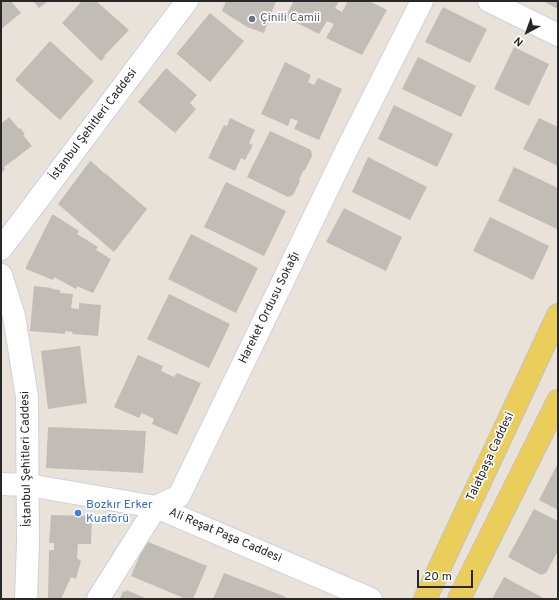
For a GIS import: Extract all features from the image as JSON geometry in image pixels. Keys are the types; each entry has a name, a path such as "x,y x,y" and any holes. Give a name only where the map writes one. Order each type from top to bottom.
{"main road":[{"name":"Talatpaşa Caddesi","path":"425,599 558,315"},
{"path":"459,599 558,401"}],"street":[{"name":"İstanbul Şehitleri Caddesi","path":"1,249 187,1"},
{"name":"Hareket Ordusu Sokağı","path":"156,507 179,496 346,151 422,1"},
{"path":"489,1 558,35"},
{"name":"İstanbul Şehitleri Caddesi","path":"1,275 14,316 27,398 28,542 26,599"},
{"name":"Ali Reşat Paşa Caddesi","path":"1,484 28,485 156,507 371,599"},
{"path":"98,599 156,507"}],"building":[{"path":"1,1 11,1 21,13 1,29"},
{"path":"33,1 48,1 39,8"},
{"path":"82,1 96,1 129,30 101,61 62,23"},
{"name":"Çinili Camii","path":"226,1 276,1 264,33 247,27 222,11"},
{"path":"294,1 339,1 335,8 342,12 348,1 369,1 387,10 362,55 326,38 334,24 327,21 319,34 285,17"},
{"path":"543,1 558,1 558,9"},
{"path":"443,7 487,29 470,63 425,42"},
{"path":"210,13 244,41 210,82 177,53"},
{"path":"50,41 94,81 60,120 15,80"},
{"path":"514,47 549,64 529,106 494,89"},
{"path":"418,57 476,86 461,117 402,89"},
{"path":"285,62 311,75 308,82 314,85 318,78 342,89 319,140 294,129 298,121 291,118 288,126 261,114"},
{"path":"166,68 197,95 190,103 196,109 175,133 138,102"},
{"path":"394,105 453,134 437,167 378,139"},
{"path":"9,117 25,134 23,135 32,146 4,167 5,169 1,173 1,124"},
{"path":"230,118 255,130 249,143 253,145 245,160 241,158 235,171 208,158 224,125 227,126"},
{"path":"539,118 558,127 558,166 523,149"},
{"path":"270,131 311,150 312,156 305,170 303,171 299,180 300,181 293,195 288,197 247,177"},
{"path":"368,157 427,187 410,220 352,192"},
{"path":"90,161 147,209 114,252 58,204"},
{"path":"514,167 558,188 557,229 498,201"},
{"path":"226,182 286,211 264,256 204,227"},
{"path":"344,208 402,237 386,271 326,242"},
{"path":"52,215 79,231 77,234 98,247 96,250 111,259 93,293 77,286 76,289 54,277 53,280 26,269"},
{"path":"490,217 549,246 533,280 473,251"},
{"path":"191,234 258,268 236,313 168,279"},
{"path":"34,286 52,288 51,289 60,290 60,293 73,294 71,308 79,309 79,303 101,305 98,336 72,334 73,332 65,331 65,334 30,331"},
{"path":"169,294 230,324 209,368 147,339"},
{"path":"80,346 87,403 48,409 41,351"},
{"path":"138,355 163,366 161,371 174,377 177,373 201,383 177,435 152,424 154,419 142,413 139,418 114,407"},
{"path":"48,427 146,431 143,473 46,468"},
{"path":"558,463 558,510 539,500"},
{"path":"534,509 558,521 558,551 546,573 541,575 508,557"},
{"path":"51,515 92,516 91,544 78,544 77,558 81,561 76,579 71,577 61,599 48,599 49,550 54,550 54,543 49,543"},
{"path":"146,541 207,566 193,599 186,599 131,576"},
{"path":"224,573 286,597 285,599 213,599"},
{"path":"504,577 545,599 492,599"},
{"path":"126,590 148,599 120,599 123,591 126,592"}],"place":[{"name":"Çinili Camii","path":"252,19"},
{"name":"Bozkır Erker Kuaförü","path":"78,513"}]}
